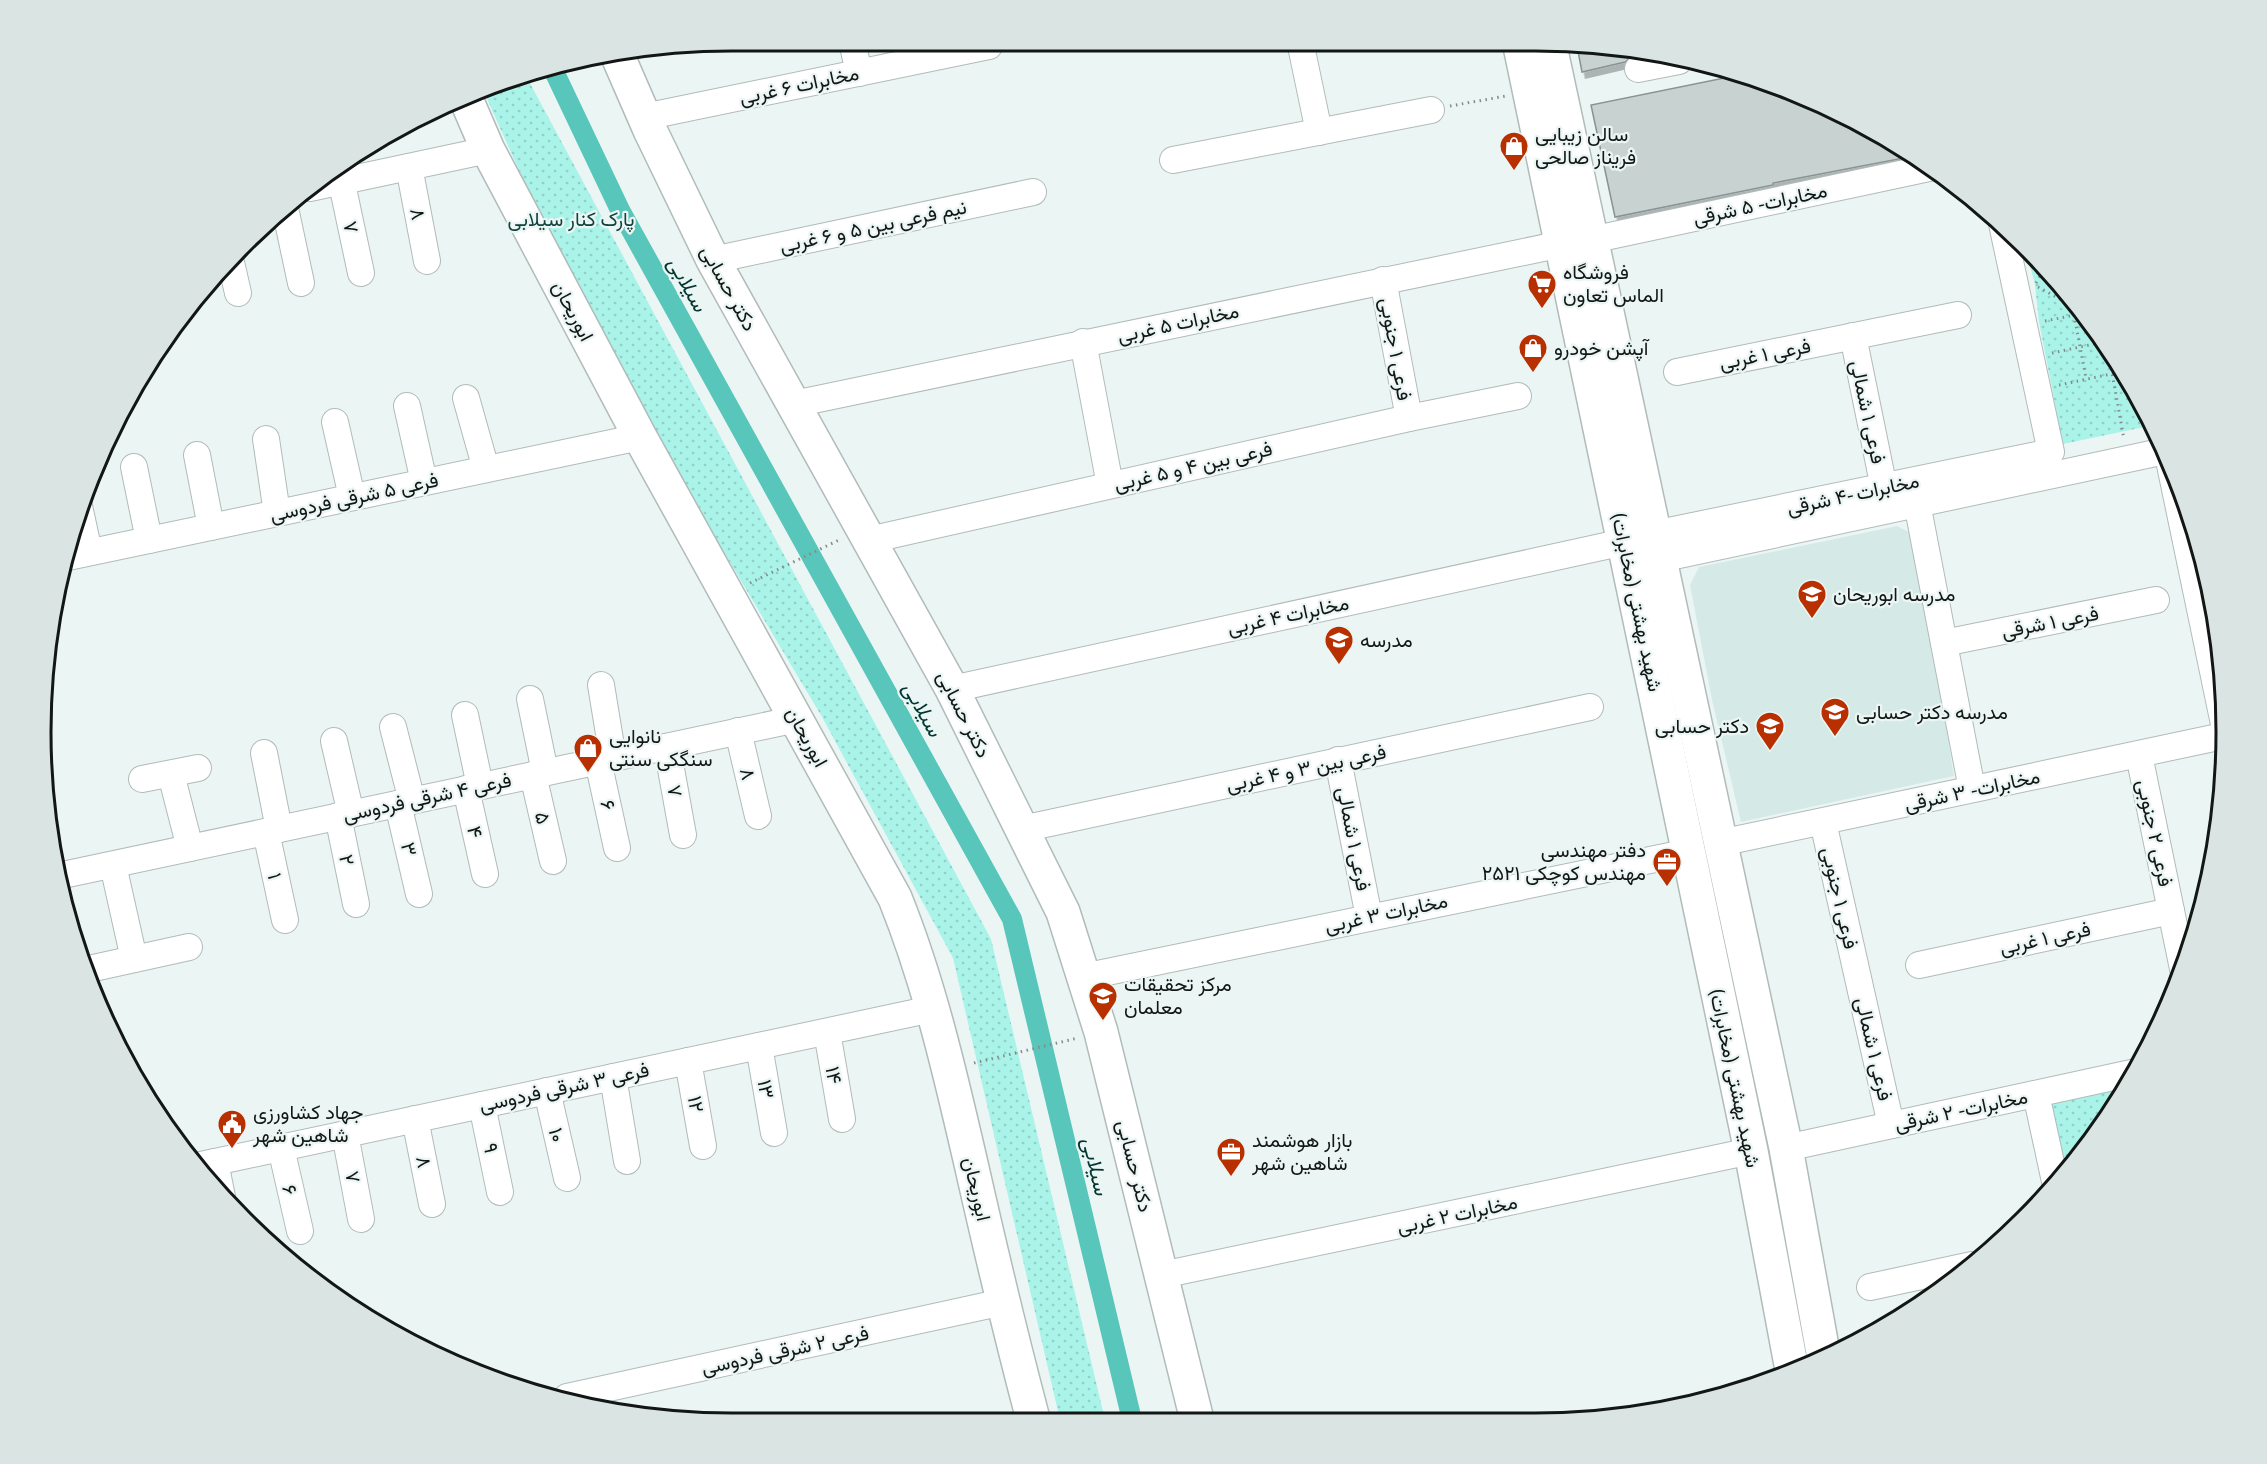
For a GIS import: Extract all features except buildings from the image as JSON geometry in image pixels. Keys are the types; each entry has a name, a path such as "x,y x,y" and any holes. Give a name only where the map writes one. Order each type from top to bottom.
{"main road":[{"name":"شهید بهشتی (مخابرات)","path":"1521,51 1529,92 1551,124"},
{"name":"شهید بهشتی (مخابرات)","path":"1550,51 1551,124 1646,545 1720,843 1786,1148 1822,1349"},
{"name":"دکتر حسابی","path":"620,61 644,117 713,260 952,688 1063,912 1101,1032 1195,1413"},
{"name":"ابوریحان","path":"470,104 488,150 640,437 894,898 907,929 949,1069 1003,1302 1031,1413"},
{"name":"شهید بهشتی (مخابرات)","path":"1646,545 1689,852 1751,1151 1791,1363"}],"street":[{"path":"855,51 859,73"},
{"name":"مخابرات ۶ غربی","path":"644,117 965,51"},
{"path":"1302,51 1319,132"},
{"path":"1638,69 1666,64"},
{"path":"1173,160 1431,110"},
{"path":"345,173 409,167 488,150"},
{"name":"۸","path":"409,167 427,261"},
{"name":"مخابرات - ۵ شرقی","path":"1576,242 1919,170"},
{"name":"۷","path":"340,176 361,273"},
{"name":"نیم فرعی بین ۵ و ۶ غربی","path":"713,260 1033,192"},
{"path":"287,217 301,283"},
{"path":"2005,239 2023,326"},
{"name":"مخابرات ۵ غربی","path":"794,404 1083,342 1576,242"},
{"path":"233,269 238,293"},
{"name":"فرعی ۱ جنوبی","path":"1383,280 1409,418"},
{"path":"1853,336 1958,315"},
{"name":"مخابرات -۴ شرقی","path":"1646,545 1884,488 2051,452 2023,326"},
{"name":"فرعی ۱ غربی","path":"1677,372 1853,336"},
{"name":"فرعی ۱ شمالی","path":"1853,336 1884,488"},
{"path":"1083,342 1110,485"},
{"name":"فرعی بین ۴ و ۵ غربی","path":"865,535 1110,485 1518,396"},
{"path":"466,398 486,469"},
{"path":"407,406 424,482"},
{"path":"335,422 352,497"},
{"name":"فرعی ۵ شرقی فردوسی","path":"79,555 640,437"},
{"path":"266,439 277,513"},
{"path":"1646,545 1917,503 2156,453"},
{"path":"198,455 211,527"},
{"path":"134,467 149,540"},
{"path":"1917,503 1972,789"},
{"path":"2180,512 2214,676"},
{"path":"79,539 79,555"},
{"name":"مخابرات ۴ غربی","path":"952,688 1646,545"},
{"name":"فرعی ۱ شرقی","path":"1944,643 2156,600"},
{"name":"۶","path":"601,685 606,760 617,848"},
{"name":"۵","path":"530,699 553,861"},
{"name":"فرعی بین ۳ و ۴ غربی","path":"1022,829 1590,707"},
{"name":"۴","path":"465,715 485,874"},
{"name":"فرعی ۴ شرقی فردوسی","path":"66,874 797,719"},
{"name":"۳","path":"393,727 419,894"},
{"name":"۸","path":"738,731 758,816"},
{"name":"مخابرات - ۳ شرقی","path":"1720,843 2216,738"},
{"name":"۲","path":"334,741 356,904"},
{"name":"۷","path":"667,747 683,835"},
{"name":"۱","path":"264,753 285,921"},
{"name":"فرعی ۲ جنوبی","path":"2139,755 2180,952"},
{"name":"فرعی ۱ شمالی","path":"1338,760 1369,917"},
{"path":"142,779 198,768"},
{"path":"171,774 189,848"},
{"name":"فرعی ۱ جنوبی","path":"1823,822 1857,974"},
{"name":"مخابرات ۳ غربی","path":"1083,977 1689,852"},
{"path":"112,865 134,959"},
{"name":"فرعی ۱ غربی","path":"1919,965 2171,910"},
{"path":"93,968 189,947"},
{"name":"فرعی ۱ شمالی","path":"1857,974 1891,1125"},
{"name":"فرعی ۳ شرقی فردوسی","path":"206,1164 932,1010"},
{"name":"۱۴","path":"827,1032 842,1119"},
{"name":"۱۳","path":"759,1046 774,1133"},
{"name":"۱۲","path":"688,1061 703,1146"},
{"name":"مخابرات - ۲ شرقی","path":"1786,1148 2123,1075"},
{"path":"613,1077 627,1161"},
{"name":"۱۰","path":"547,1091 567,1178"},
{"path":"2036,1094 2053,1173"},
{"name":"۹","path":"482,1105 500,1192"},
{"name":"۸","path":"415,1119 432,1204"},
{"name":"۷","path":"345,1134 361,1219"},
{"name":"۶","path":"281,1148 300,1231"},
{"name":"مخابرات ۲ غربی","path":"1162,1275 1751,1151"},
{"path":"1870,1287 1954,1269"},
{"name":"فرعی ۲ شرقی فردوسی","path":"577,1395 1003,1302"}],"path":[{"path":"1431,110 1529,92"},
{"path":"2040,276 2035,285 2060,298"},
{"path":"2023,326 2073,315"},
{"path":"2074,316 2086,379"},
{"path":"2045,354 2094,344"},
{"path":"2111,370 2128,459"},
{"path":"2051,386 2112,374"},
{"path":"727,594 865,535"},
{"path":"949,1069 1101,1032"}],"shaded area":[{"path":"1897,526 1911,533 1934,652 1954,776 1741,822 1712,700 1690,585 1699,567"}],"green space":[{"name":"پارک کنار سیلابی","path":"529,82 991,939 1103,1413 1058,1413 953,958 822,717 700,512 546,231 486,97"},
{"path":"2030,264 2075,317 2101,354 2144,427 2063,444 2039,322 2035,285"},
{"path":"2116,1086 2062,1163 2048,1100"}],"waterway":[{"name":"سیلابی","path":"555,74 620,210 1012,919 1130,1413"}],"place":[{"name":"سالن زیبایی فریناز صالحی","path":"1514,172"},
{"name":"فروشگاه الماس تعاون","path":"1542,310"},
{"name":"آپشن خودرو","path":"1533,374"},
{"name":"مدرسه ابوریحان","path":"1812,620"},
{"name":"مدرسه","path":"1339,666"},
{"name":"مدرسه دکتر حسابی","path":"1835,738"},
{"name":"دکتر حسابی","path":"1770,752"},
{"name":"نانوایی سنگکی سنتی","path":"588,774"},
{"name":"دفتر مهندسی ۲۵۲۱ مهندس کوچکی","path":"1667,888"},
{"name":"مرکز تحقیقات معلمان","path":"1103,1022"},
{"name":"جهاد کشاورزی شاهین شهر","path":"232,1150"},
{"name":"بازار هوشمند شاهین شهر","path":"1231,1178"}]}
